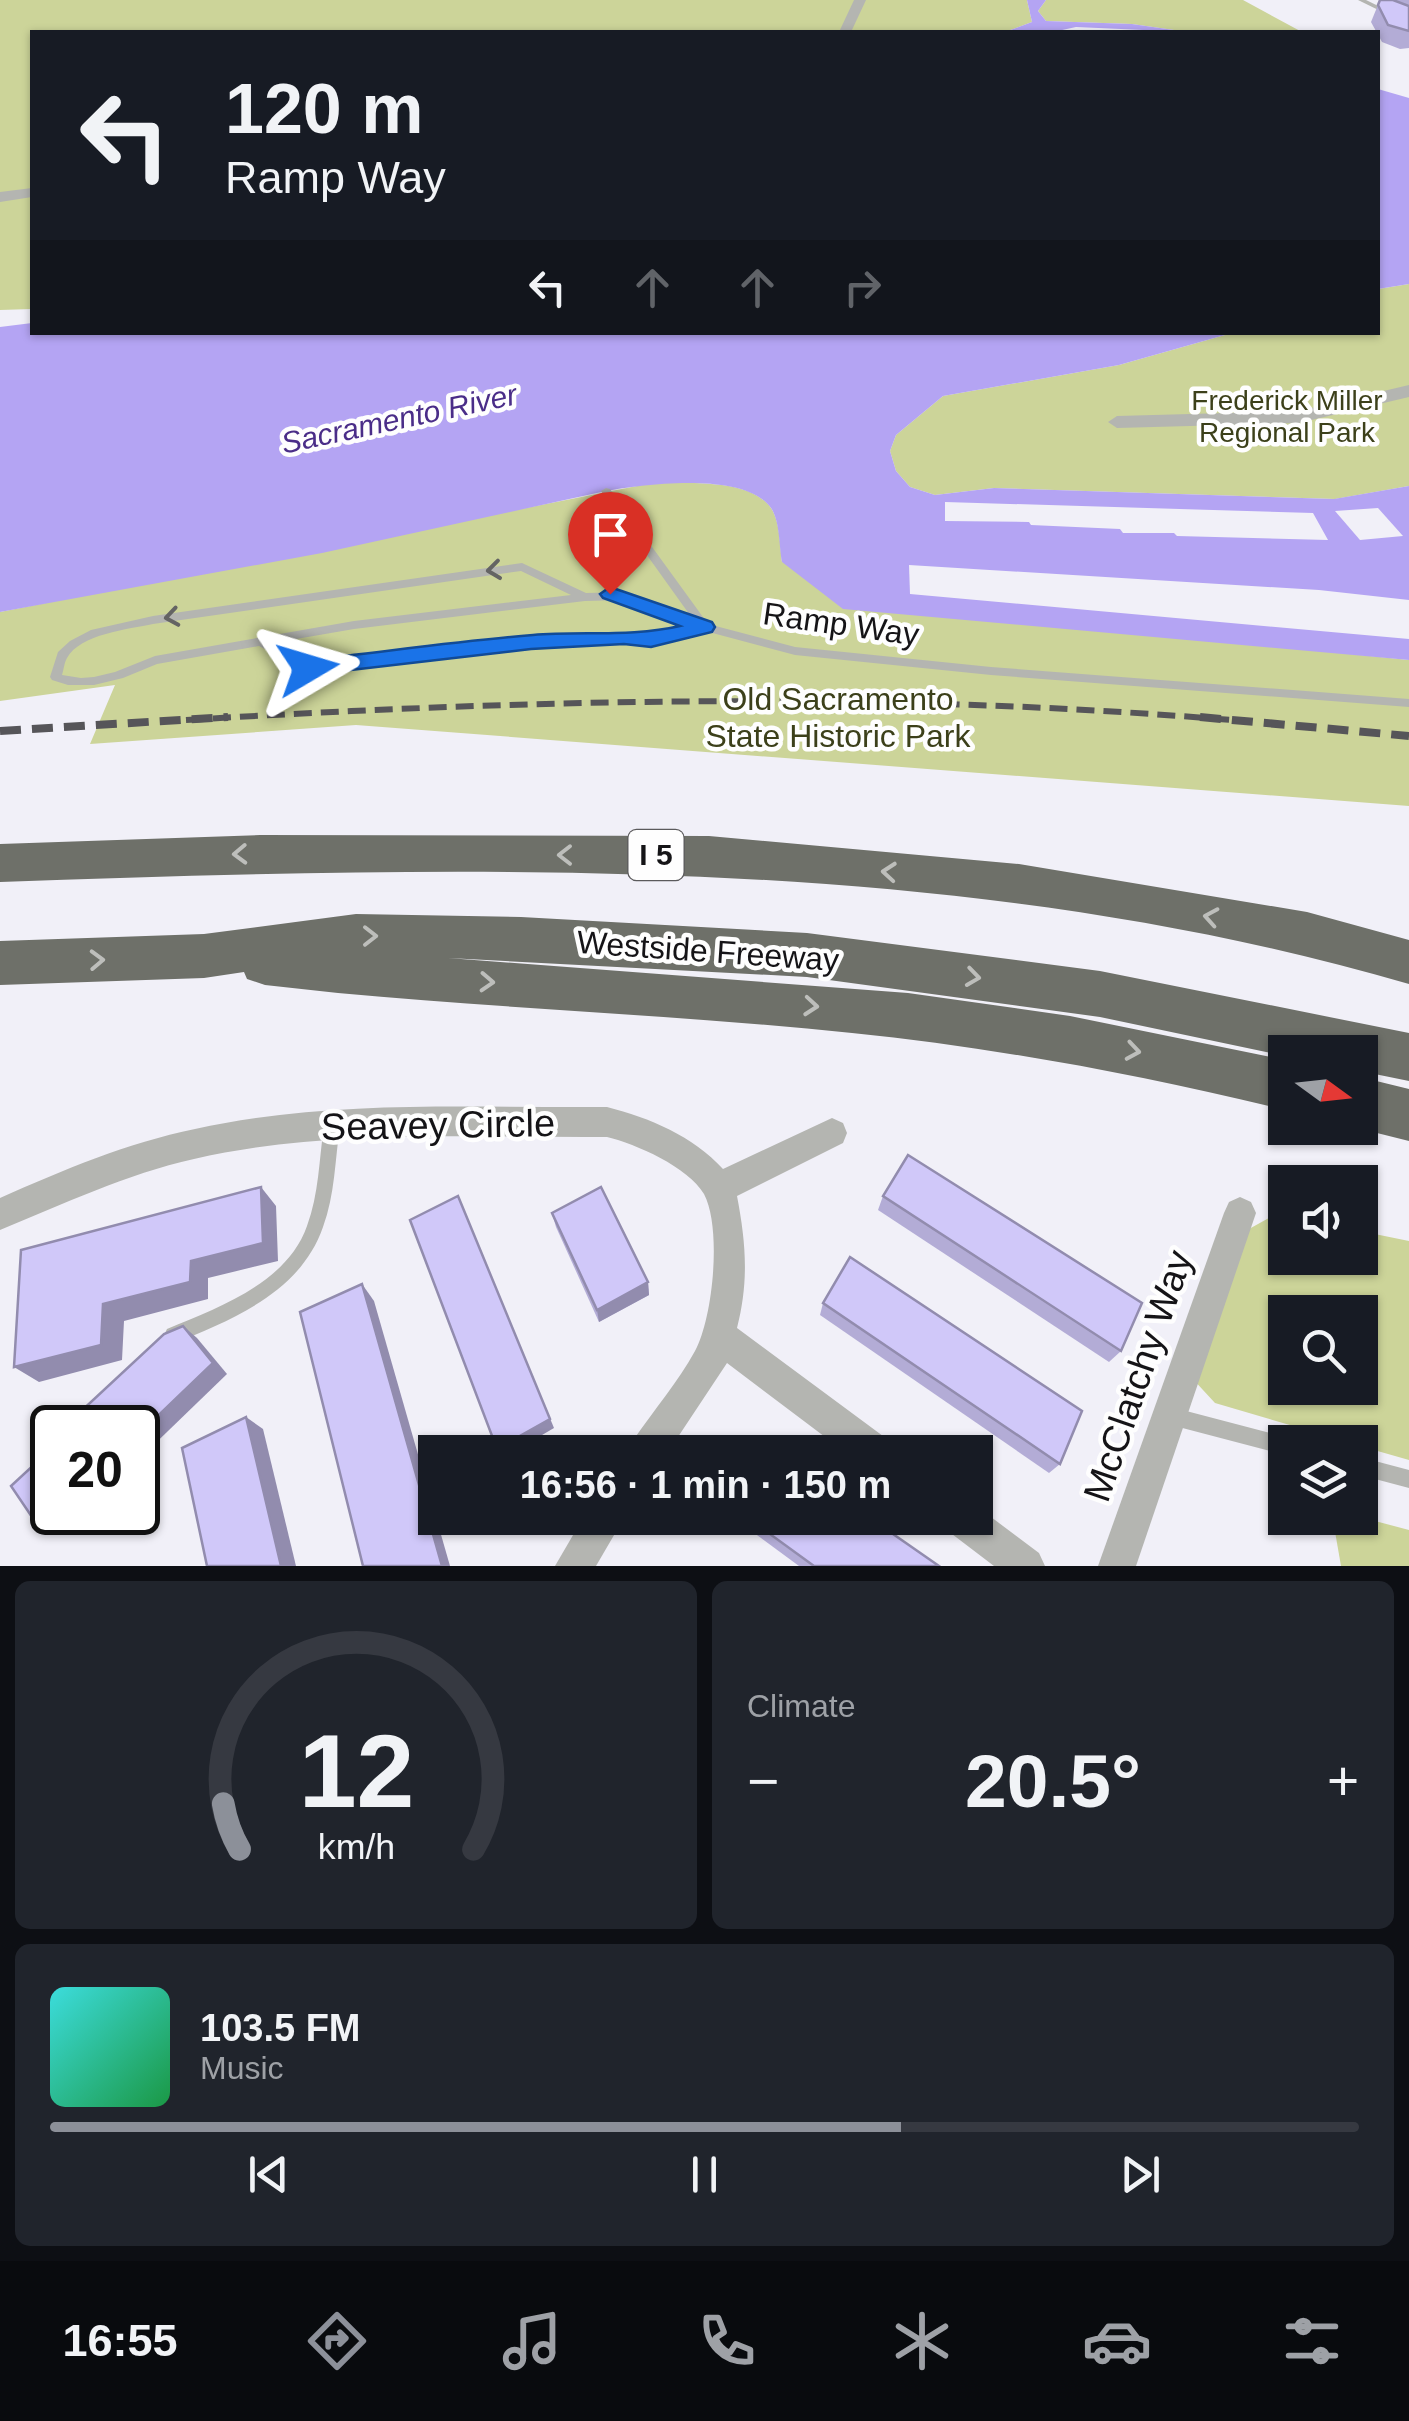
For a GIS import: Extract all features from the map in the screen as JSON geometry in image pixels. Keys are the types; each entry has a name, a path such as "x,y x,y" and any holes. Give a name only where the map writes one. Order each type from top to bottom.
{"highway":[{"name":"I 5","path":"0,863 260,854 710,855 1019,884 1307,933 1409,962"},
{"path":"1307,933 1409,936"},
{"name":"Westside Freeway","path":"0,963 204,956 356,935 522,938 807,955 1100,994 1409,1056"},
{"path":"204,956 355,974 853,1010 1172,1057 1268,1080"},
{"path":"1378,1107 1409,1115"}],"street":[{"path":"846,30 860,0"},
{"path":"0,197 30,193"},
{"path":"1117,422 1299,416 1409,392"},
{"name":"Seavey Circle","path":"0,1214 137,1160 220,1138 332,1126 607,1122 645,1132 669,1144 701,1168 719,1188"},
{"path":"658,1435 700,1377 719,1336 730,1290 730,1243 719,1188 832,1133"},
{"name":"McClatchy Way","path":"1117,1566 1240,1214"},
{"path":"719,1336 851,1435"},
{"path":"574,1566 594,1535"},
{"path":"984,1535 1026,1566"}],"lane":[{"path":"1361,0 1409,24"},
{"path":"260,641 308,668 531,642 624,637 651,640 705,627 606,491"},
{"name":"Ramp Way","path":"585,596 522,567 152,620 91,634 74,644 62,655 56,677 67,682 91,681 126,673 155,660 354,624 585,596 625,596 705,627 795,651 991,671 1409,703"},
{"path":"167,1337 226,1314 284,1273 302,1252 316,1228 332,1126"},
{"path":"1170,1415 1268,1441"},
{"path":"1378,1471 1409,1479"}],"green space":[{"path":"0,0 1027,0 1032,22 1010,30 30,30 30,309 0,310"},
{"path":"1046,0 1243,0 1298,30 1174,30 1132,24 1046,21 1038,11"},
{"name":"Frederick Miller Regional Park","path":"1409,284 1409,486 1335,499 994,488 935,495 910,487 896,471 890,451 896,435 943,396 1119,365 1225,335 1380,335 1380,289"},
{"name":"Old Sacramento State Historic Park","path":"652,483 716,484 761,498 776,520 782,562 1331,652 1409,660 1409,806 356,725 90,744 115,685 0,701 0,612"},
{"path":"1268,1218 1268,1275 1378,1275 1378,1235 1409,1241 1409,1460 1378,1451 1378,1425 1290,1425 1215,1403 1191,1377 1249,1229"},
{"path":"1378,1522 1409,1530 1409,1566 1341,1566 1336,1535 1378,1535"}],"water":[{"path":"1027,0 1046,0 1038,11 1046,21 1132,24 1174,30 1010,30 1032,22"},
{"path":"1380,90 1409,98 1409,284 1380,289"},
{"name":"Sacramento River","path":"30,323 30,335 1225,335 1119,365 943,396 896,435 890,451 896,471 910,487 935,495 994,488 1334,499 1409,486 1409,660 843,609 782,562 774,513 758,496 740,489 693,483 606,491 322,553 0,612 0,327"}],"pier":[{"path":"945,502 1313,513 1328,540 1177,536 1029,522 945,521"},
{"path":"1378,508 1403,536 1360,540 1335,511"},
{"path":"909,565 1319,590 1409,600 1409,639 910,594"}],"building":[{"path":"1380,0 1409,6 1409,31 1388,25 1378,5"},
{"path":"908,1155 1142,1303 1121,1351 883,1196"},
{"path":"261,1187 263,1243 191,1261 190,1282 103,1304 101,1345 14,1367 21,1250"},
{"path":"601,1187 648,1282 597,1310 552,1213"},
{"path":"458,1196 550,1419 522,1435 492,1435 410,1220"},
{"path":"850,1257 1082,1411 1060,1464 823,1303"},
{"path":"362,1284 418,1481 418,1535 433,1535 442,1566 363,1566 300,1312"},
{"path":"183,1326 213,1363 160,1414 160,1405 88,1405 164,1334"},
{"path":"246,1417 281,1566 207,1566 182,1448"},
{"path":"30,1468 30,1514 11,1486"},
{"path":"771,1535 894,1535 939,1566 814,1566"}],"railway":[{"path":"186,720 447,707 708,701 970,705 1231,720"},
{"path":"0,731 228,717"},
{"path":"1200,717 1409,736"}],"route":[{"path":"308,668 531,642 624,637 651,640 705,627 625,596 610,594"}]}
